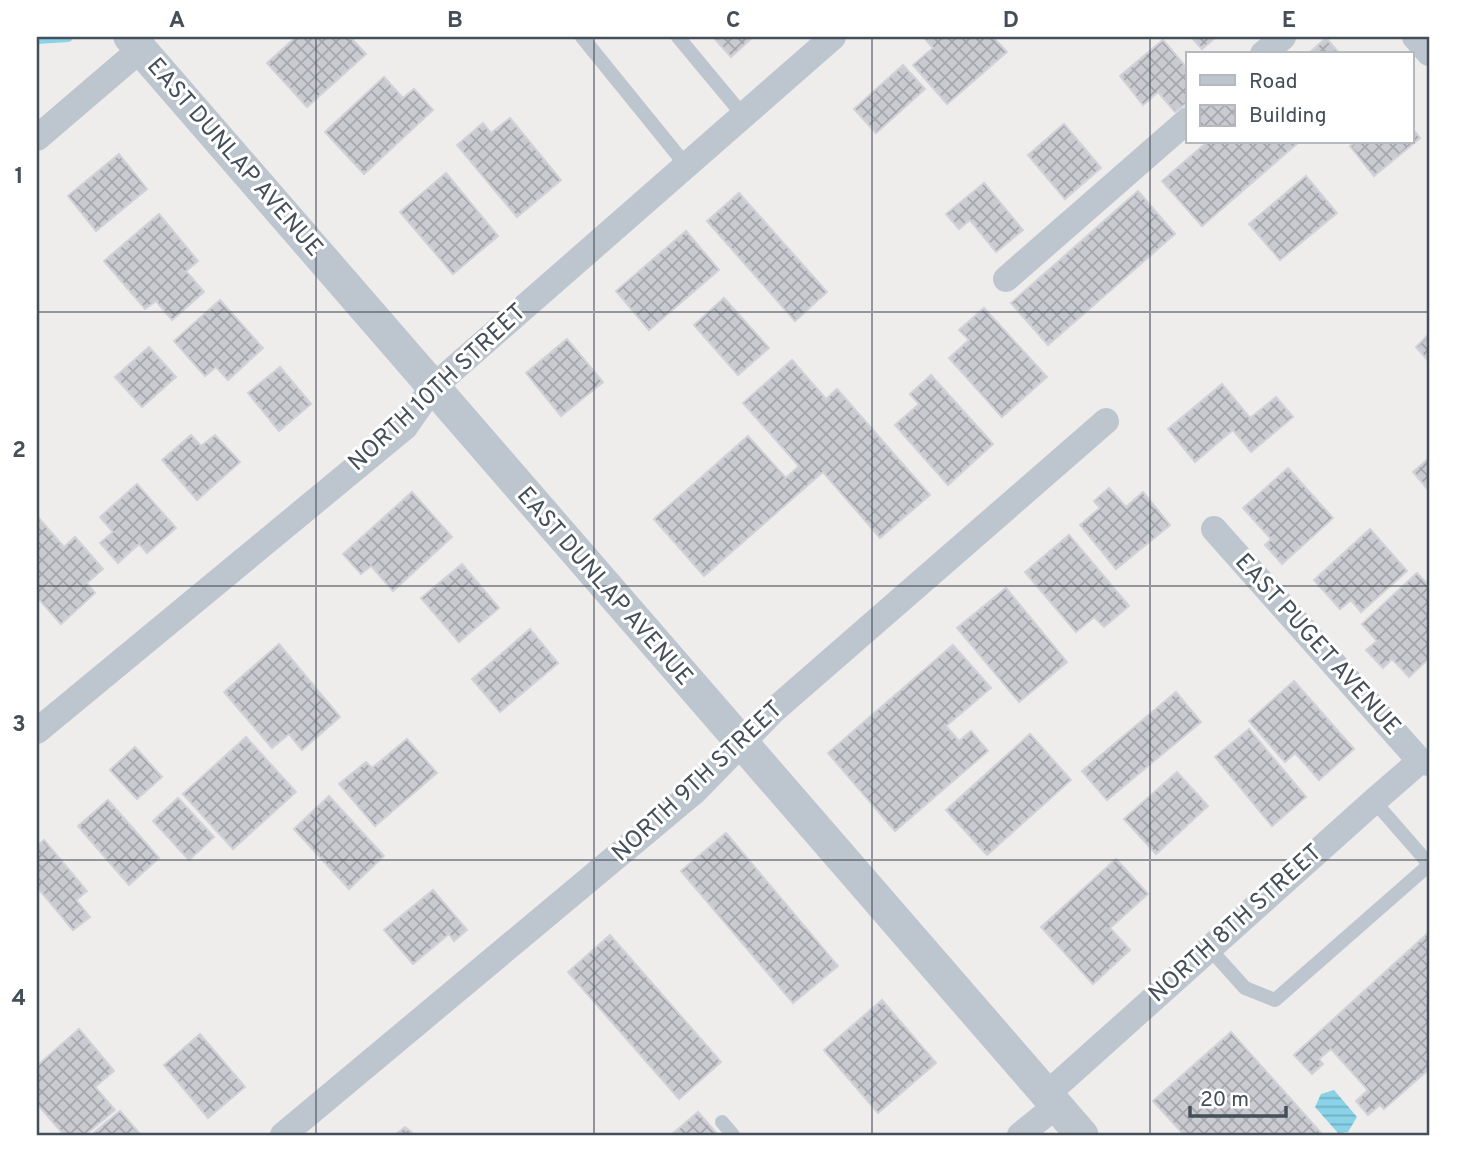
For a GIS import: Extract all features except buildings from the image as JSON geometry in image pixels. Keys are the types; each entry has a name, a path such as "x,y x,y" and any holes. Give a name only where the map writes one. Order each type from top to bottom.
{"street":[{"name":"NORTH 10TH STREET","path":"37,731 404,427 432,388 833,37"},
{"path":"1265,52 1283,37"},
{"path":"1415,37 1429,53"},
{"path":"37,138 136,43"},
{"name":"EAST DUNLAP AVENUE","path":"136,43 740,745 1082,1135"},
{"path":"1006,279 1186,122"},
{"name":"NORTH 9TH STREET","path":"284,1135 695,791 774,710 1106,421"},
{"name":"EAST PUGET AVENUE","path":"1214,529 1424,762"},
{"name":"NORTH 8TH STREET","path":"1020,1135 1051,1100 1209,948 1374,801 1424,762"}],"lane":[{"path":"582,37 685,164"},
{"path":"678,37 743,114"},
{"path":"1209,948 1245,988 1275,1000 1429,864 1374,801"},
{"path":"722,1122 733,1135"}],"water":[{"path":"1334,1090 1357,1117 1348,1132 1338,1133 1315,1107 1321,1094"}],"waterway":[{"path":"37,39 68,37"}]}
